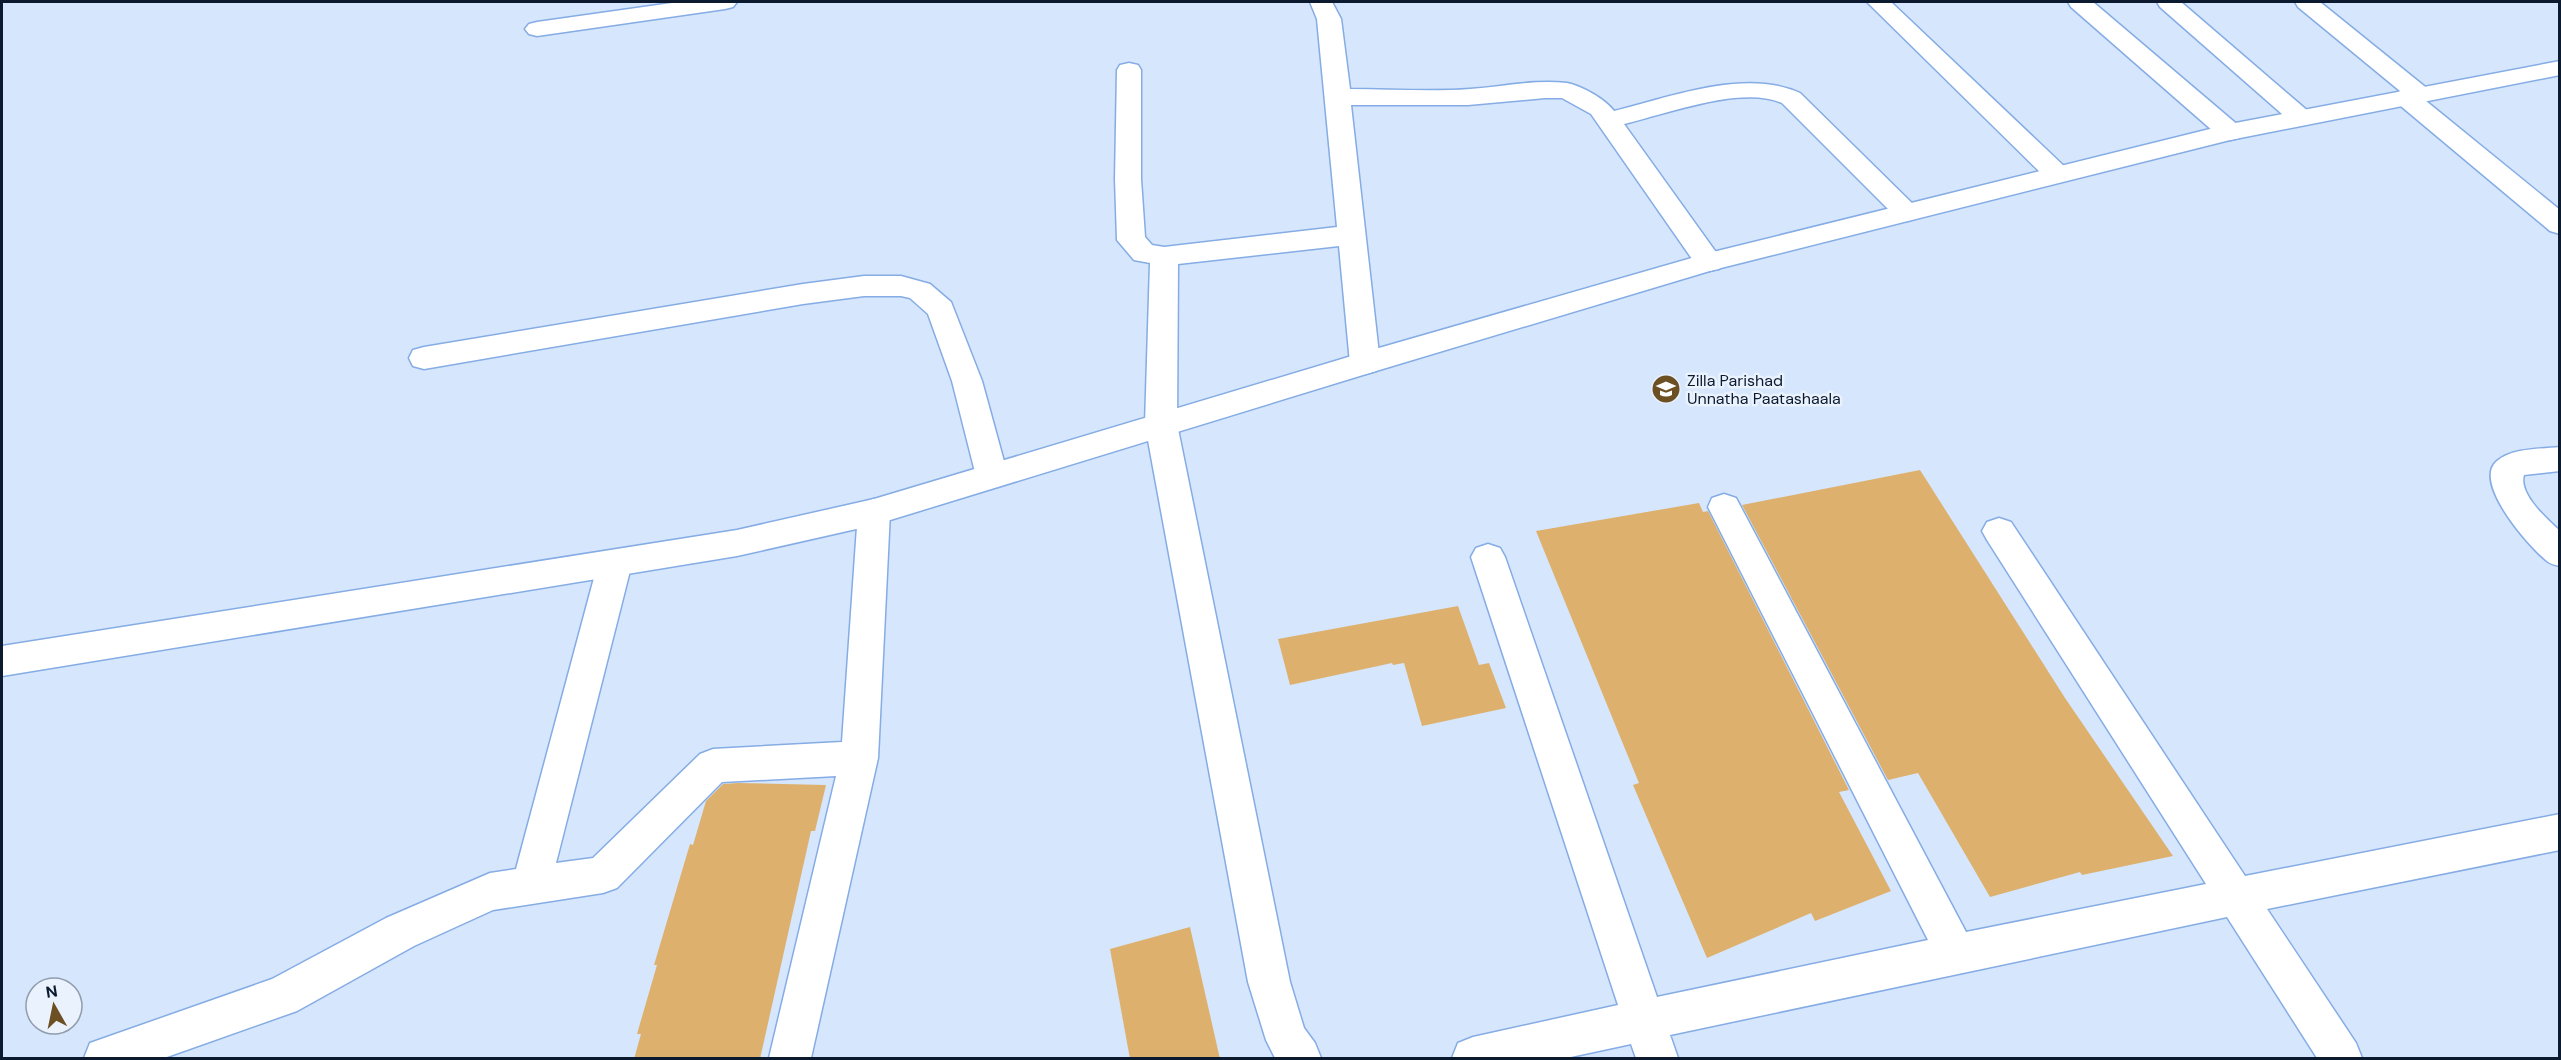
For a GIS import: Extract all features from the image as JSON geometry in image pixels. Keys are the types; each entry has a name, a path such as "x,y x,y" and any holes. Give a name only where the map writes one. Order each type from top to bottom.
{"street":[{"path":"537,29 725,2"},
{"path":"1321,2 1329,19 1365,363"},
{"path":"1878,2 2057,174"},
{"path":"2079,2 2230,132"},
{"path":"2168,2 2300,117"},
{"path":"2306,2 2559,225"},
{"path":"2,661 737,543 874,512 1161,424 1708,262 2230,132 2559,68"},
{"path":"1129,70 1128,179 1131,240 1144,254 1164,256 1352,235"},
{"path":"1608,120 1734,90 1755,88 1777,91 1791,98 1907,212"},
{"path":"1338,97 1468,98 1545,90 1567,91 1600,109 1708,262"},
{"path":"2526,197 2559,192"},
{"path":"1164,256 1161,424 1269,982 1287,1040 1300,1059"},
{"path":"424,358 803,294 864,286 901,286 920,291 941,309 967,381 992,476"},
{"path":"2559,459 2518,464 2507,471 2505,482 2515,501 2559,553"},
{"path":"1724,507 1957,955"},
{"path":"790,1059 859,758 874,512"},
{"path":"1999,531 2341,1059"},
{"path":"1488,557 1657,1059"},
{"path":"531,886 615,563"},
{"path":"105,1059 282,996 400,932 490,892 603,875 713,766 859,758"},
{"path":"1473,1059 1644,1020 2559,831"}],"building":[{"path":"1920,470 2065,698 2173,856 2082,875 2080,872 1990,897 1918,773 1888,780 1742,505"},
{"path":"1699,503 1703,512 1708,511 1849,790 1839,792 1891,891 1815,921 1811,913 1707,958 1633,785 1639,783 1536,531"},
{"path":"1458,606 1479,665 1489,663 1506,708 1422,726 1404,663 1393,665 1392,663 1290,685 1278,639"},
{"path":"723,784 826,785 815,831 811,831 760,1059 634,1059 641,1034 637,1034 657,965 654,965 690,844 693,845 706,801"},
{"path":"1190,927 1220,1059 1130,1059 1110,949"}],"place":[{"name":"Zilla Parishad Unnatha Paatashaala","path":"1666,389"}]}
